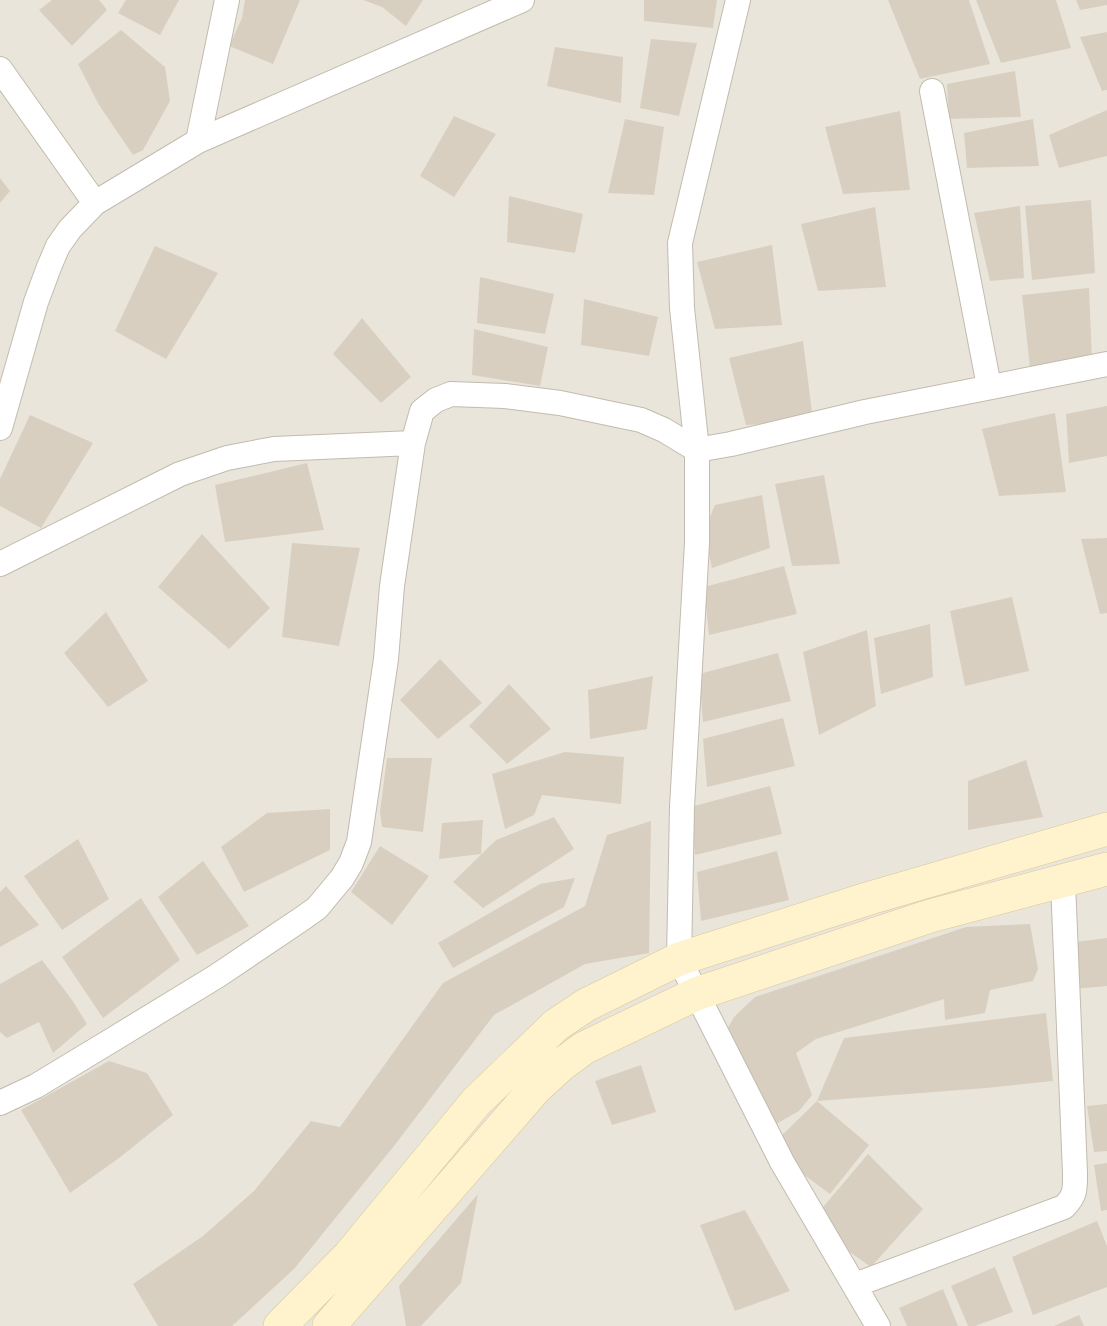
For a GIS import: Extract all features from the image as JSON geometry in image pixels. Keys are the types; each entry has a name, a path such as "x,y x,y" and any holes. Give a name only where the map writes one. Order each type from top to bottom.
{"main road":[{"path":"280,1326 349,1256 476,1102 556,1025 586,1005 679,960 870,898 1107,829"},
{"path":"329,1326 528,1098 552,1073 584,1048 696,994 910,922 1107,869"}],"street":[{"path":"198,141 227,0"},
{"path":"0,428 36,302 49,267 58,246 95,203 198,141 522,0"},
{"path":"738,0 680,243 682,308 697,450 697,543 682,807 679,960 782,1162 878,1326"},
{"path":"0,69 95,203"},
{"path":"932,91 989,386"},
{"path":"0,1103 36,1086 235,964 317,908 342,878 359,842 370,776 386,659 392,586 413,443 422,411 436,400 451,394 470,393 560,403 641,420 664,430 697,450 989,386 1107,364"},
{"path":"0,564 180,474 227,458 274,449 413,443"},
{"path":"855,1285 1064,1207 1072,1200 1075,1193 1075,1173 1063,882"}],"shaded area":[{"path":"0,0 1107,0 1107,1326 0,1326"}],"building":[{"path":"52,0 99,0 107,10 72,46 39,10"},
{"path":"126,0 179,0 160,35 118,13"},
{"path":"245,0 300,0 273,64 229,46 242,18"},
{"path":"363,0 423,0 406,26 382,7"},
{"path":"644,0 717,0 713,28 644,21"},
{"path":"888,0 969,0 990,64 920,79"},
{"path":"976,0 1056,0 1071,48 1001,63"},
{"path":"1076,0 1107,0 1107,5 1080,10"},
{"path":"121,30 165,67 170,101 143,150 133,155 99,105 78,64"},
{"path":"1107,32 1107,90 1102,91 1080,37"},
{"path":"651,39 697,43 679,116 640,108"},
{"path":"555,47 623,57 621,103 547,86"},
{"path":"1015,71 1021,117 949,119 947,84"},
{"path":"1107,110 1107,156 1059,168 1049,135"},
{"path":"900,111 910,190 843,194 825,127"},
{"path":"454,116 496,134 454,197 420,176"},
{"path":"625,119 664,127 654,195 608,193"},
{"path":"1033,119 1039,166 967,168 964,133"},
{"path":"0,178 10,191 0,203"},
{"path":"509,196 583,214 575,253 507,242"},
{"path":"1091,200 1095,273 1032,280 1025,206"},
{"path":"1020,206 1024,278 990,281 974,213"},
{"path":"875,207 886,287 818,291 801,224"},
{"path":"772,245 782,325 715,329 697,262"},
{"path":"155,246 218,273 166,359 115,331"},
{"path":"480,277 554,294 545,334 477,323"},
{"path":"1089,288 1092,361 1030,368 1022,295"},
{"path":"584,299 658,317 649,356 581,345"},
{"path":"362,318 411,377 381,403 333,354"},
{"path":"474,329 548,347 540,386 472,375"},
{"path":"803,341 813,420 746,425 729,358"},
{"path":"1107,406 1107,456 1069,463 1066,414"},
{"path":"1055,413 1066,492 999,496 982,429"},
{"path":"30,415 93,443 41,528 0,506 0,479"},
{"path":"307,463 324,530 225,542 215,485"},
{"path":"824,475 840,564 792,566 775,484"},
{"path":"762,495 770,548 712,568 704,531 715,505"},
{"path":"202,534 270,608 229,649 158,587"},
{"path":"1107,538 1107,613 1100,614 1081,539"},
{"path":"292,543 360,548 339,646 282,637"},
{"path":"784,566 797,614 709,635 704,587"},
{"path":"1012,597 1029,671 965,686 950,611"},
{"path":"106,612 148,681 108,707 64,653"},
{"path":"930,624 933,677 881,694 874,638"},
{"path":"867,630 876,706 819,735 803,652"},
{"path":"778,653 791,701 703,722 699,674"},
{"path":"440,659 482,703 438,739 400,700"},
{"path":"653,676 647,729 590,739 588,690"},
{"path":"509,684 551,729 507,764 469,726"},
{"path":"783,718 795,766 707,787 703,739"},
{"path":"565,752 624,757 621,804 542,795 534,815 505,829 492,774"},
{"path":"387,758 432,758 423,832 382,827 380,812"},
{"path":"1026,760 1043,817 968,830 968,781"},
{"path":"770,786 782,834 695,855 690,807"},
{"path":"330,809 330,850 244,892 221,847 267,813"},
{"path":"554,817 574,849 483,908 453,882 496,840"},
{"path":"483,820 481,854 439,859 442,823"},
{"path":"651,821 649,953 585,964 494,1015 394,1146 294,1269 232,1326 158,1326 133,1284 203,1236 254,1191 311,1121 340,1127 443,983 585,906 607,835"},
{"path":"78,839 109,899 62,930 24,876"},
{"path":"380,846 429,876 392,925 351,892"},
{"path":"777,851 789,900 701,921 697,872"},
{"path":"203,861 249,926 197,955 158,897"},
{"path":"575,878 564,907 453,968 438,943 540,884"},
{"path":"6,886 39,925 0,947 0,892"},
{"path":"141,898 180,960 103,1018 62,957"},
{"path":"1030,924 1038,969 1033,981 990,990 985,1013 945,1020 944,999 816,1039 796,1053 812,1095 799,1111 771,1127 724,1035 734,1017 755,997 966,927"},
{"path":"1107,938 1107,986 1074,989 1068,943"},
{"path":"42,960 87,1024 53,1053 39,1022 7,1038 0,1032 0,984"},
{"path":"1046,1013 1053,1081 817,1101 844,1038"},
{"path":"109,1061 147,1073 173,1115 70,1193 21,1110"},
{"path":"641,1065 656,1112 612,1125 595,1081"},
{"path":"817,1101 869,1145 830,1194 792,1166 777,1140"},
{"path":"1107,1104 1107,1151 1094,1152 1087,1106"},
{"path":"868,1154 923,1209 871,1267 833,1240 818,1213"},
{"path":"1107,1163 1107,1210 1101,1211 1094,1165"},
{"path":"478,1194 461,1283 421,1326 406,1326 399,1286"},
{"path":"745,1210 790,1291 735,1311 700,1225"},
{"path":"1097,1221 1107,1246 1107,1287 1033,1315 1012,1257"},
{"path":"995,1267 1013,1312 975,1326 968,1326 951,1286"},
{"path":"943,1289 958,1326 907,1326 899,1308"},
{"path":"1079,1315 1084,1326 1054,1326"}]}
